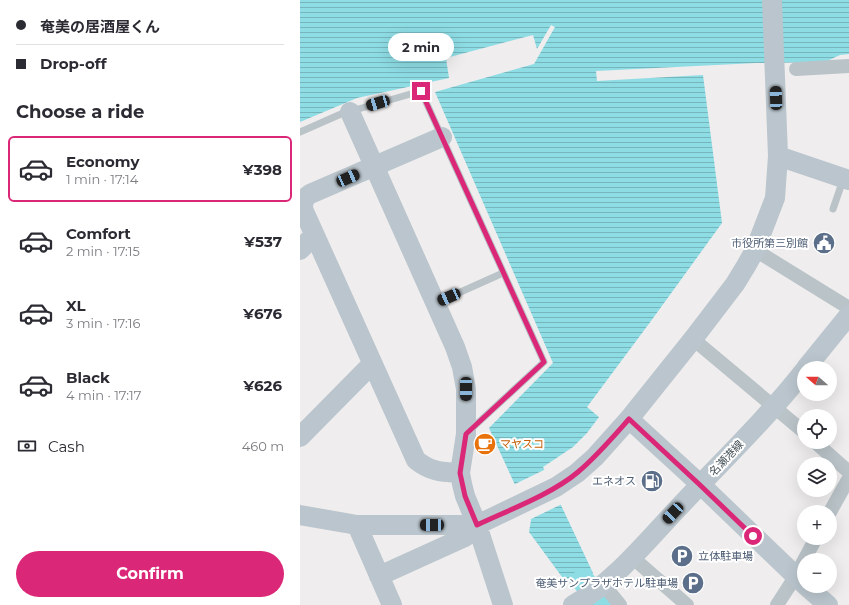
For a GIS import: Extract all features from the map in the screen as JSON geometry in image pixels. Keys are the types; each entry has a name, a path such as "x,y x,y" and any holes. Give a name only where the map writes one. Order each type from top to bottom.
{"street":[{"path":"379,576 556,487 577,473 596,457 629,419 735,284 755,250 775,198 778,156 772,0"},
{"path":"796,69 849,66"},
{"path":"350,112 455,347 462,367 466,389 466,434 460,473 471,531 503,605"},
{"path":"442,137 310,194 303,202 303,209 416,460 424,467 439,472 460,473"},
{"path":"778,156 846,179"},
{"path":"300,250 314,235"},
{"path":"755,250 849,308"},
{"path":"812,361 849,315"},
{"path":"693,339 797,426"},
{"path":"300,437 372,364"},
{"name":"名瀬港線","path":"580,602 602,585 632,557 774,406 797,379"},
{"path":"629,419 797,578"},
{"path":"823,449 849,472"},
{"path":"834,505 849,478"},
{"path":"300,515 357,525 471,531"},
{"path":"357,525 392,605"},
{"path":"632,557 687,605"},
{"path":"602,585 620,605"},
{"path":"776,605 797,586"},
{"path":"814,593 828,605"}],"lane":[{"path":"300,132 350,112 421,91 544,362 466,434"},
{"path":"833,209 846,179"},
{"path":"435,303 503,273"}],"water":[{"path":"300,0 849,0 849,54 840,55 825,62 756,63 596,71 597,81 703,75 722,223 587,407 599,417 587,433 573,447 543,467 593,573 575,584 565,581 529,532 531,520 489,428 553,363 435,92 534,64 555,27 551,25 537,49 533,35 446,58 449,78 357,98 300,122"}],"pier":[{"path":"546,469 562,504 529,520 513,485"}],"waterway":[{"path":"583,580 601,605"}],"place":[{"name":"市役所第三別館","path":"824,243"},
{"name":"マヤスコ","path":"485,444"},
{"name":"エネオス","path":"652,481"},
{"name":"立体駐車場","path":"682,556"},
{"name":"奄美サンプラザホテル駐車場","path":"693,583"}],"route":[{"path":"421,91 544,362 466,434 460,473 465,496 477,525 556,487 577,473 596,457 629,419 753,536"}]}
